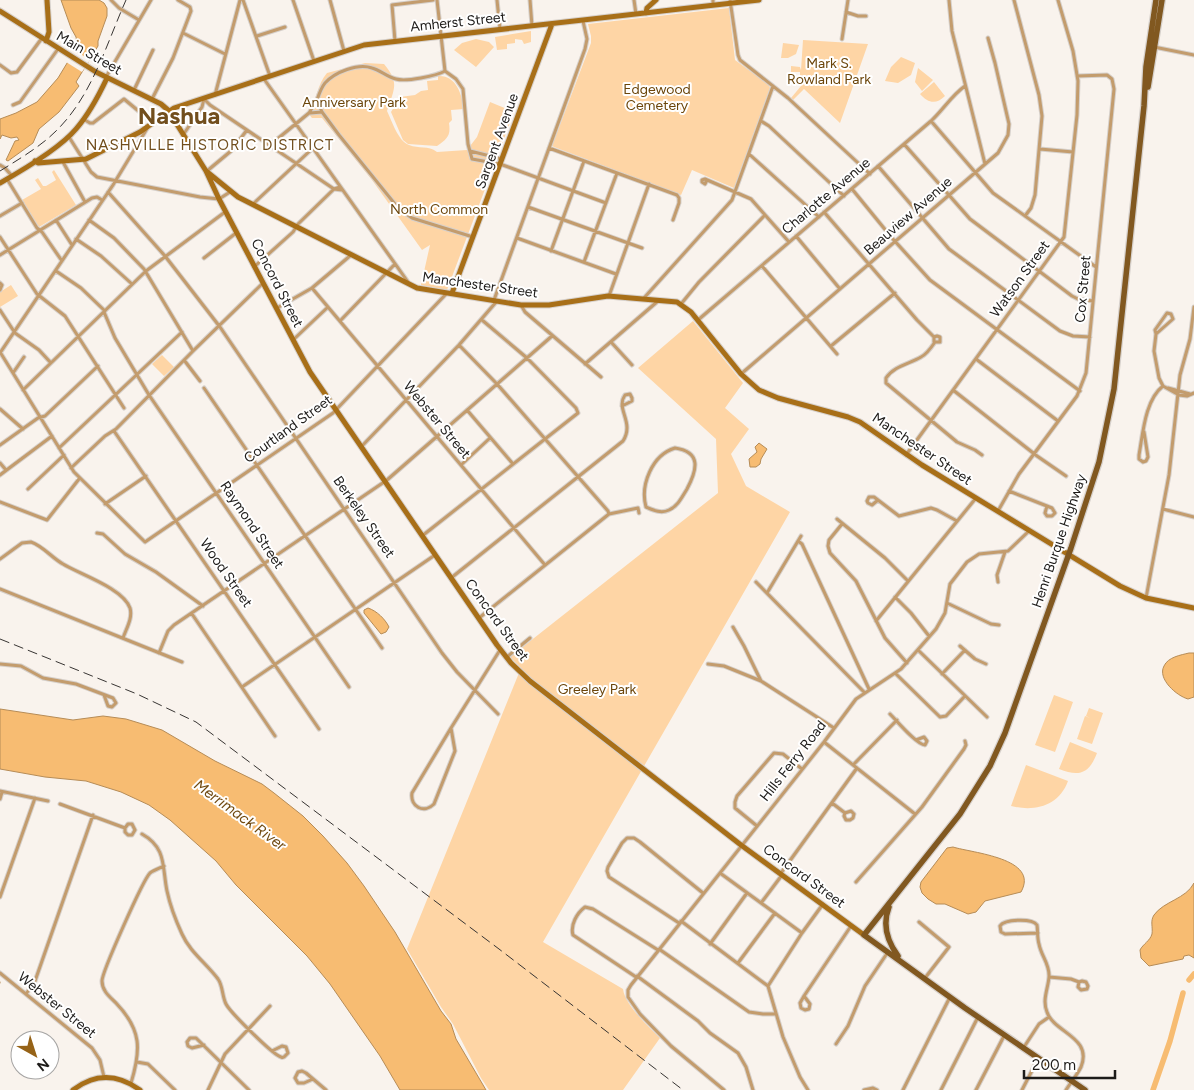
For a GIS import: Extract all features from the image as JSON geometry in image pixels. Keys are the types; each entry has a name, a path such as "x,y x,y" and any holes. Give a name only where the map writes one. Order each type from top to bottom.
{"main road":[{"path":"44,40 49,32 47,0"},
{"path":"646,13 647,8 656,0"},
{"name":"Amherst Street","path":"84,160 151,125 169,111 368,44 646,13 713,3 759,0"},
{"name":"Henri Burque Highway","path":"864,935 960,814 990,766 1005,733 1069,555 1099,462 1114,388 1156,0"},
{"name":"Henri Burque Highway","path":"1152,46 1162,0"},
{"name":"Main Street","path":"0,11 106,78 164,106 169,111"},
{"name":"Sargent Avenue","path":"450,293 473,237 552,24"},
{"path":"0,183 35,161 68,136 83,119 106,78"},
{"name":"Concord Street","path":"169,111 206,171 310,372 506,658 530,681 741,845 978,1017 1085,1090"},
{"path":"35,161 38,163 84,160"},
{"name":"Manchester Street","path":"206,171 213,175 230,192 252,204 410,285 425,290 521,305 560,304 608,296 660,299 682,304 698,320 741,374 753,386 765,393 860,422 906,455 1120,586 1146,598 1194,608"},
{"path":"891,902 886,919 886,930 890,942 903,962"},
{"path":"73,1090 86,1081 104,1076 131,1083 140,1090"}],"street":[{"path":"111,0 119,8 139,20"},
{"path":"106,78 151,0"},
{"path":"152,100 169,67 191,9 179,0"},
{"path":"242,0 271,77"},
{"path":"214,96 242,0"},
{"path":"293,0 314,62"},
{"path":"330,0 344,51"},
{"path":"396,41 393,5 433,0"},
{"path":"437,0 445,71 456,79 463,89 471,158 474,160 501,161"},
{"path":"497,0 500,29"},
{"path":"530,0 532,26"},
{"path":"634,0 636,14"},
{"path":"842,39 848,0"},
{"path":"949,0 952,31 985,164"},
{"path":"1014,0 1041,102 1042,116 1034,200 1025,216"},
{"name":"Watson Street","path":"906,455 1040,272 1061,242 1066,228 1078,101 1073,51 1058,0"},
{"path":"730,2 739,57 774,86 870,174"},
{"path":"846,12 858,16 866,16"},
{"path":"361,448 482,320 495,301 586,45 587,37 583,20"},
{"path":"257,36 285,27"},
{"path":"183,33 226,54"},
{"name":"Beauview Avenue","path":"741,374 998,153 1010,128 988,38"},
{"path":"0,65 11,73 15,73 44,40"},
{"path":"1152,46 1194,55"},
{"path":"13,105 21,102 58,49"},
{"path":"133,91 153,50"},
{"path":"270,145 309,113 318,100 323,86 329,79 339,73 354,68 371,67 400,80 438,74 445,71"},
{"name":"Cox Street","path":"998,511 1035,453 1080,391 1086,373 1114,89 1112,79 1107,75 1077,76"},
{"path":"264,79 410,285"},
{"path":"644,298 728,206 735,192 774,86"},
{"name":"Charlotte Avenue","path":"698,320 931,121 965,86"},
{"path":"183,136 202,107 204,99 334,189"},
{"path":"83,119 90,123 94,122 122,100 127,100 151,125 39,297 0,353 79,479 105,504 146,476"},
{"path":"318,100 322,112 347,146 399,209 412,218 473,237"},
{"path":"309,113 322,112"},
{"path":"761,121 769,126 844,196"},
{"path":"931,121 993,193 1096,267"},
{"path":"206,171 232,152 247,130"},
{"path":"68,136 95,176 219,199 230,192"},
{"path":"904,144 973,222 1075,298 1093,300"},
{"path":"252,204 313,148"},
{"path":"549,148 674,194 679,198 679,203 673,220"},
{"path":"1040,149 1073,152"},
{"path":"470,151 501,161 539,178 606,203"},
{"path":"749,154 818,217"},
{"path":"551,251 584,161"},
{"path":"63,162 85,202"},
{"path":"0,165 5,168 22,203 62,261"},
{"path":"878,166 949,249 1060,331 1074,336 1090,337"},
{"path":"584,262 617,173"},
{"path":"707,180 751,199 789,242"},
{"path":"608,296 649,184"},
{"path":"254,267 293,232 334,189 341,188"},
{"path":"852,189 930,280 1080,391"},
{"name":"Berkeley Street","path":"108,192 165,256 219,326 442,653 457,672 498,714"},
{"path":"0,255 85,202 95,197 102,200"},
{"path":"0,216 22,203"},
{"path":"528,207 642,248"},
{"path":"23,390 146,271 226,212"},
{"path":"824,212 917,320 934,337 935,342"},
{"path":"682,304 699,282 765,215"},
{"path":"56,220 72,245"},
{"path":"89,220 114,238 146,271 193,351"},
{"path":"204,258 237,232"},
{"path":"796,236 840,290"},
{"path":"0,237 39,297 63,313 124,408"},
{"path":"517,238 616,274"},
{"path":"76,239 101,256 132,284"},
{"path":"276,308 312,288 351,255"},
{"path":"340,321 395,264"},
{"path":"762,266 837,354"},
{"path":"56,271 81,288 104,311"},
{"path":"0,283 2,285 0,290"},
{"path":"72,468 104,436 114,431 263,283"},
{"name":"Webster Street","path":"312,288 545,565"},
{"name":"Courtland Street","path":"105,504 145,542 336,410 450,293"},
{"path":"831,346 895,294"},
{"path":"585,364 660,299"},
{"path":"521,305 525,312 601,377"},
{"path":"292,340 328,307"},
{"path":"1146,598 1169,475 1180,375 1190,339 1194,307"},
{"path":"0,310 15,332 39,350 51,363"},
{"name":"Raymond Street","path":"104,311 115,338 149,395 349,687"},
{"path":"1156,334 1173,319 1171,314 1167,313 1164,315 1155,330 1154,351 1159,378 1165,387 1178,395 1187,396 1192,393"},
{"path":"422,536 575,417 578,411 526,358 482,320"},
{"path":"59,448 182,332"},
{"path":"159,653 171,628 384,482 552,336"},
{"path":"934,337 938,336 941,339 940,342 935,342 923,356 888,375 886,380 888,386 956,442 982,455"},
{"path":"611,342 632,366"},
{"path":"459,345 546,439 609,514"},
{"path":"13,373 24,357"},
{"path":"976,359 1058,421"},
{"path":"184,360 200,380"},
{"path":"0,445 40,417 45,416 98,366"},
{"path":"1144,432 1148,457 1147,460 1142,462 1138,455 1146,414 1157,391 1165,387 1192,393"},
{"path":"204,388 382,648"},
{"path":"953,390 1066,476"},
{"path":"451,578 579,478 625,438 628,424 622,406"},
{"path":"0,409 23,428"},
{"path":"467,410 514,464"},
{"name":"Wood Street","path":"114,431 319,729"},
{"path":"0,475 52,436"},
{"path":"461,465 490,438"},
{"path":"479,618 609,514 646,507 654,511 663,512 670,510 681,499 696,469 694,459 685,449 675,448 663,453 654,463 646,482 644,500 646,507"},
{"path":"28,489 64,455"},
{"path":"0,463 6,470"},
{"path":"0,502 47,520 79,479"},
{"path":"1010,491 1047,506"},
{"path":"876,621 976,498"},
{"path":"878,500 899,516 931,508 938,510 957,522"},
{"path":"638,508 639,513"},
{"path":"1162,509 1194,517"},
{"path":"837,520 885,558 908,581"},
{"path":"842,524 829,540 828,550 836,562 856,581 885,638 907,663"},
{"path":"998,582 997,575 1005,552 1014,547 1029,531"},
{"path":"97,533 104,534 125,554 156,572 203,606"},
{"path":"767,593 801,536"},
{"path":"798,541 802,544 869,689"},
{"path":"0,559 22,543 31,542 62,564 102,584 121,597 130,608 130,618 123,638"},
{"name":"Hills Ferry Road","path":"724,1090 664,1039 629,1000 628,990 658,949 824,742 851,705 869,689 907,663 930,636 944,617 950,584 970,559 979,554 1005,552"},
{"path":"242,687 435,555"},
{"path":"756,582 865,692"},
{"path":"0,589 182,662"},
{"path":"895,597 930,636"},
{"path":"948,603 991,624 999,625"},
{"path":"192,614 275,736"},
{"path":"733,627 760,681"},
{"path":"506,658 530,638"},
{"path":"960,646 975,659 986,664"},
{"path":"451,728 455,748 454,754 434,804 428,809 420,809 412,801 412,793 451,728 474,690 500,650"},
{"path":"918,650 987,717"},
{"path":"942,674 965,650"},
{"path":"0,664 21,666 42,678 76,684 104,695"},
{"path":"708,664 724,666 760,681 834,728"},
{"path":"895,673 937,715 943,717 965,696"},
{"path":"890,714 916,740"},
{"path":"853,765 897,720"},
{"path":"856,882 915,814 962,752 966,745 965,741"},
{"path":"824,742 915,814"},
{"path":"757,826 735,808 734,802 737,796 774,754 783,754 802,769"},
{"path":"761,903 857,768"},
{"path":"0,799 1,792 48,801"},
{"path":"0,897 35,798"},
{"path":"832,803 845,813"},
{"path":"60,804 125,828"},
{"path":"26,994 35,981 93,815"},
{"path":"142,834 149,838 161,855 168,893 183,937 193,952 218,979 227,1005 248,1029 272,1051 281,1057 286,1056 288,1053 287,1049 282,1046 272,1051"},
{"path":"703,893 634,838 627,838 622,843 608,867 609,877 680,922 768,986 789,1054 808,1090"},
{"path":"131,1083 137,1062 137,1033 120,1007 105,992 102,981 111,956 140,892 150,874 164,866"},
{"path":"720,873 802,933"},
{"path":"710,944 747,892"},
{"path":"768,986 823,904"},
{"path":"753,1090 746,1067 738,1053 710,1033 698,1021 637,977 573,935 573,924 582,909 585,907 593,908 658,949 749,1012 776,1014"},
{"path":"738,963 775,913"},
{"path":"1038,933 1005,934 1001,932 1000,926 1005,922 1033,921 1037,925 1038,933 1039,946 1047,963 1049,977 1045,1004 1049,1017 1056,1025 1075,1039 1081,1047 1083,1057 1082,1064 1066,1090"},
{"path":"919,922 949,947 925,978"},
{"path":"804,996 851,925"},
{"path":"836,1044 848,1026 865,986 888,952"},
{"name":"Webster Street","path":"0,973 92,1048 100,1060 104,1076"},
{"path":"1049,977 1079,982"},
{"path":"902,1090 950,997"},
{"path":"208,1090 221,1062 229,1050 270,1006"},
{"path":"941,1090 978,1017"},
{"path":"1023,1048 1039,1024 1049,1017"},
{"path":"976,1090 1004,1035"},
{"path":"204,1045 192,1048 188,1046 187,1042 194,1037 204,1045 249,1090"},
{"path":"1022,1090 1038,1058"},
{"path":"137,1062 148,1064 175,1090"},
{"path":"313,1079 300,1084 296,1081 295,1076 298,1072 302,1071 313,1079 326,1090"},
{"path":"864,1090 872,1088 877,1090"}],"green space":[{"name":"Edgewood Cemetery","path":"729,8 735,60 769,85 770,88 734,188 692,170 681,195 552,146 591,43 588,24"},
{"path":"531,31 531,42 524,44 522,40 515,39 515,43 507,44 507,49 497,50 495,37"},
{"path":"476,39 489,42 494,47 476,67 454,50 462,43"},
{"name":"Mark S. Rowland Park","path":"803,40 868,44 840,123 804,89 793,100 791,98 801,86 800,72 791,72 791,66 800,67 801,70"},
{"path":"783,43 799,45 796,54 788,58 781,58"},
{"path":"901,57 915,63 911,75 898,83 885,81 891,67"},
{"path":"365,63 384,64 392,76 394,86 387,111 399,135 409,145 437,152 467,150 477,137 490,102 514,112 447,290 421,285 430,245 422,250 372,180 322,118 312,118 307,112 327,73"},
{"path":"918,68 933,80 922,91 915,82"},
{"path":"438,76 454,82 462,97 464,109 451,110 452,120 449,123 449,134 437,146 408,144 403,140 391,112 397,99 428,90 427,81 438,80"},
{"path":"934,82 945,96 938,101 932,102 920,94"},
{"path":"54,170 76,205 39,227 22,200 41,189 35,180 38,178 43,186 56,180 52,172"},
{"path":"11,285 18,296 0,307 0,292"},
{"name":"Greeley Park","path":"693,321 743,383 725,408 749,429 731,454 746,486 790,512 543,942 623,989 632,1008 660,1038 623,1090 489,1090 453,1024 407,949 521,668 510,657 718,493 716,439 638,368"},
{"path":"162,355 174,367 164,376 152,364"},
{"path":"1054,695 1073,702 1055,752 1035,745"},
{"path":"1089,708 1103,713 1092,744 1077,739 1085,716 1090,718 1086,716"},
{"path":"1070,742 1097,753 1094,760 1083,772 1072,773 1059,769"},
{"path":"1026,765 1068,781 1059,796 1045,805 1037,807 1020,808 1011,806"}],"water":[{"path":"61,0 99,0 104,3 107,8 107,16 98,46 76,82 79,86 59,112 39,129 33,143 8,161 6,160 15,141 19,140 17,137 11,138 2,135 0,139 0,119 37,102 58,78 75,50 76,37"},
{"path":"759,443 767,449 760,464 756,467 750,467 749,459 757,452 755,447"},
{"path":"368,608 378,613 385,621 389,627 386,632 381,634 364,613 364,610"},
{"path":"1194,653 1194,697 1188,699 1169,686 1163,676 1163,671 1168,660"},
{"name":"Merrimack River","path":"0,709 73,720 103,716 126,719 162,730 215,761 262,784 274,793 303,816 323,836 364,886 395,932 441,1011 451,1024 456,1039 486,1090 400,1090 380,1056 330,984 307,956 236,885 216,861 170,820 149,805 121,792 86,781 45,777 0,769"},
{"path":"953,847 988,855 1013,864 1021,871 1024,881 1021,892 985,901 976,912 968,914 945,904 936,904 928,899 922,893 921,882 947,848"},
{"path":"1194,883 1194,958 1189,955 1184,956 1183,959 1149,966 1141,958 1140,950 1152,934 1154,915 1163,906 1186,893"}],"pier":[{"path":"74,50 90,60 82,72 66,62"}],"waterway":[{"path":"1189,980 1194,974"},
{"path":"1153,1090 1170,1041 1183,993"}],"railway":[{"path":"0,171 43,142 69,117 89,86 126,0"},
{"path":"0,639 137,694 196,722 499,949 683,1090"}],"district":[{"name":"Nashua","path":"179,115"},
{"name":"NASHVILLE HISTORIC DISTRICT","path":"210,145"}],"park label":[{"name":"Anniversary Park","path":"354,102"},
{"name":"North Common","path":"439,209"}]}
